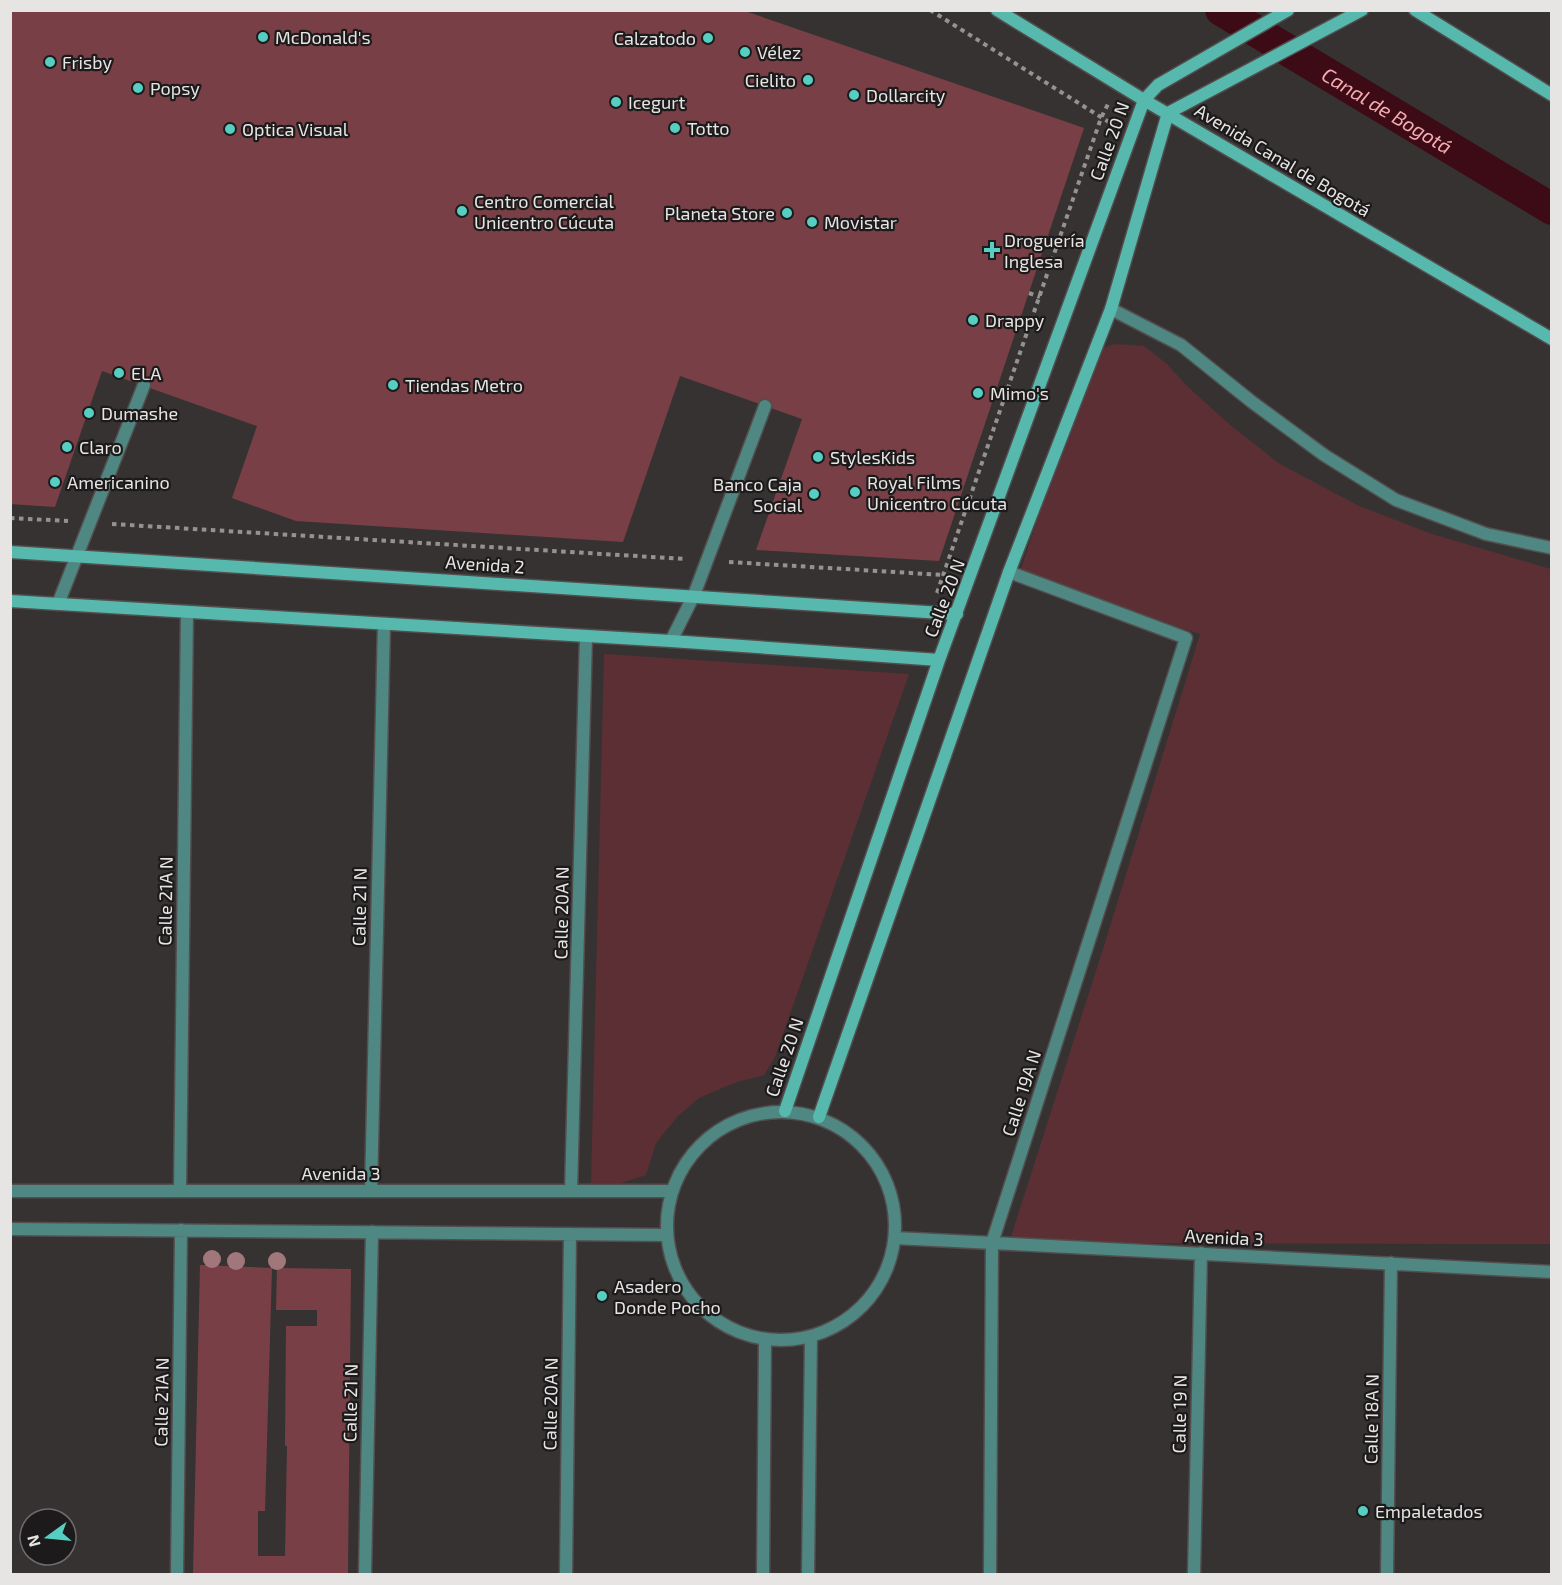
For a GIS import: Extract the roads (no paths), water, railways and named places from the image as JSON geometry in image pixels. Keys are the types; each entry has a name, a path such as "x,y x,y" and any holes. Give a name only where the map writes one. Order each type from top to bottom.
{"street":[{"name":"Avenida Canal de Bogotá","path":"997,10 1143,100 1551,339"},
{"path":"1143,100 1158,85 1288,10"},
{"path":"819,1117 1008,572 1111,309 1168,113 1362,10"},
{"path":"1415,10 1551,95"},
{"name":"Calle 20 N","path":"785,1110 939,660 1143,100"},
{"path":"1111,309 1181,345 1252,402 1324,455 1396,500 1486,534 1551,548"},
{"path":"58,604 144,385"},
{"path":"671,641 694,595 765,406"},
{"name":"Avenida 2","path":"10,552 957,614"},
{"name":"Calle 19A N","path":"990,1575 992,1243 1186,638 1008,572"},
{"path":"10,601 671,641 939,660"},
{"name":"Calle 21A N","path":"180,1191 187,612"},
{"name":"Calle 21 N","path":"371,1191 384,624"},
{"name":"Calle 20A N","path":"572,1191 586,636"},
{"path":"785,1110 819,1117 852,1136 878,1164 893,1199 895,1238 886,1271 868,1301 842,1323 811,1337 788,1341 765,1340 728,1328 697,1305 676,1273 666,1235 671,1191 688,1158 714,1131 748,1115 785,1110"},
{"name":"Avenida 3","path":"10,1191 671,1191"},
{"path":"10,1229 666,1235"},
{"name":"Calle 21A N","path":"177,1575 181,1230"},
{"name":"Calle 21 N","path":"364,1575 372,1232"},
{"name":"Calle 20A N","path":"566,1575 570,1234"},
{"name":"Avenida 3","path":"895,1238 1551,1272"},
{"name":"Calle 19 N","path":"1194,1575 1201,1254"},
{"name":"Calle 18A N","path":"1387,1575 1391,1263"},
{"path":"808,1575 811,1337"},
{"path":"763,1575 765,1340"}],"waterway":[{"name":"Canal de Bogotá","path":"1221,10 1552,209"}],"place":[{"name":"McDonald's","path":"263,37"},
{"name":"Calzatodo","path":"708,38"},
{"name":"Vélez","path":"745,52"},
{"name":"Frisby","path":"50,62"},
{"name":"Cielito","path":"808,80"},
{"name":"Popsy","path":"138,88"},
{"name":"Dollarcity","path":"854,95"},
{"name":"Icegurt","path":"616,102"},
{"name":"Totto","path":"675,128"},
{"name":"Optica Visual","path":"230,129"},
{"name":"Centro Comercial Unicentro Cúcuta","path":"462,211"},
{"name":"Planeta Store","path":"787,213"},
{"name":"Movistar","path":"812,222"},
{"name":"Droguería Inglesa","path":"992,250"},
{"name":"Drappy","path":"973,320"},
{"name":"ELA","path":"119,373"},
{"name":"Tiendas Metro","path":"393,385"},
{"name":"Mimo's","path":"978,393"},
{"name":"Dumashe","path":"89,413"},
{"name":"Claro","path":"67,447"},
{"name":"StylesKids","path":"818,457"},
{"name":"Americanino","path":"55,482"},
{"name":"Royal Films Unicentro Cúcuta","path":"855,492"},
{"name":"Banco Caja Social","path":"814,494"},
{"name":"Asadero Donde Pocho","path":"602,1296"},
{"name":"Empaletados","path":"1363,1511"}]}
